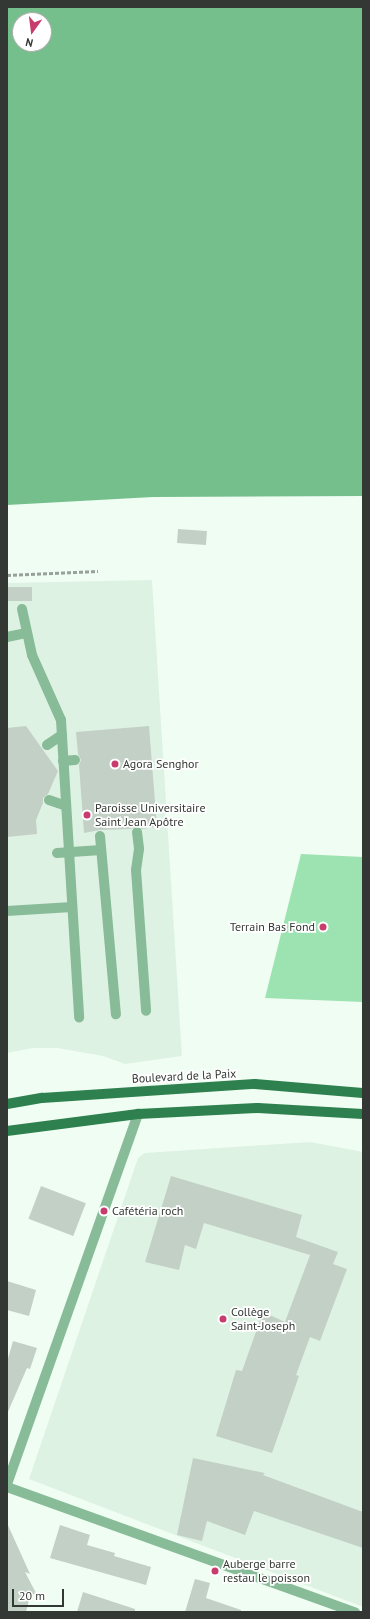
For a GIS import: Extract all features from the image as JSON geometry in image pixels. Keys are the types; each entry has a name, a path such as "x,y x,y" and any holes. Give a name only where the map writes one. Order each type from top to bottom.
{"main road":[{"name":"Boulevard de la Paix","path":"7,1104 42,1098 255,1084 363,1093"},
{"path":"7,1131 138,1114 258,1108 363,1114"}],"street":[{"path":"22,608 26,633 48,694 61,720 79,1016"},
{"path":"7,637 26,633"},
{"path":"47,745 62,735"},
{"path":"63,761 75,760"},
{"path":"49,800 66,806"},
{"path":"137,832 139,849 136,870 146,1011"},
{"path":"100,836 116,1014"},
{"path":"57,853 102,850"},
{"path":"7,911 72,906"},
{"path":"138,1114 7,1485 355,1612"}],"path":[{"path":"7,575 98,571"}],"shaded area":[{"path":"7,7 363,7 363,496 153,497 7,505"},
{"name":"Paroisse Universitaire Saint Jean Apôtre","path":"152,580 182,1056 125,1064 103,1056 57,1048 33,1048 7,1053 7,583"},
{"name":"Terrain Bas Fond","path":"301,854 363,857 363,1002 265,998"},
{"name":"Collège Saint-Joseph","path":"310,1142 363,1152 363,1607 29,1479 138,1158 145,1153"}],"building":[{"path":"178,529 207,531 206,545 177,543"},
{"path":"7,587 32,587 32,601 7,601"},
{"path":"26,726 58,771 48,794 43,798 43,803 36,820 37,834 7,837 7,728"},
{"name":"Agora Senghor","path":"149,726 157,827 142,829 137,826 131,829 100,830 84,833 79,765 81,760 78,754 76,732"},
{"path":"171,1176 302,1215 296,1237 338,1252 333,1264 347,1269 320,1341 310,1337 296,1375 299,1376 272,1453 216,1436 236,1370 242,1371 263,1312 285,1322 310,1255 204,1223 196,1249 185,1245 179,1270 145,1262"},
{"path":"41,1186 86,1203 73,1236 28,1219"},
{"path":"7,1281 36,1290 29,1316 7,1310"},
{"path":"13,1341 37,1348 30,1369 27,1368 7,1414 7,1362"},
{"path":"193,1458 265,1473 263,1475 363,1512 363,1548 254,1511 245,1535 207,1521 202,1541 177,1535"},
{"path":"7,1523 30,1574 25,1572 36,1593 30,1596 26,1612 7,1612"},
{"path":"60,1525 90,1535 87,1545 115,1553 114,1556 151,1567 146,1585 50,1558"},
{"path":"195,1579 210,1583 206,1598 241,1610 241,1612 185,1612"},
{"path":"83,1592 135,1609 135,1612 77,1612"}],"place":[{"name":"Agora Senghor","path":"115,764"},
{"name":"Paroisse Universitaire Saint Jean Apôtre","path":"87,815"},
{"name":"Terrain Bas Fond","path":"323,927"},
{"name":"Cafétéria roch","path":"104,1211"},
{"name":"Collège Saint-Joseph","path":"223,1319"},
{"name":"Auberge barre restau le poisson","path":"215,1571"}]}
